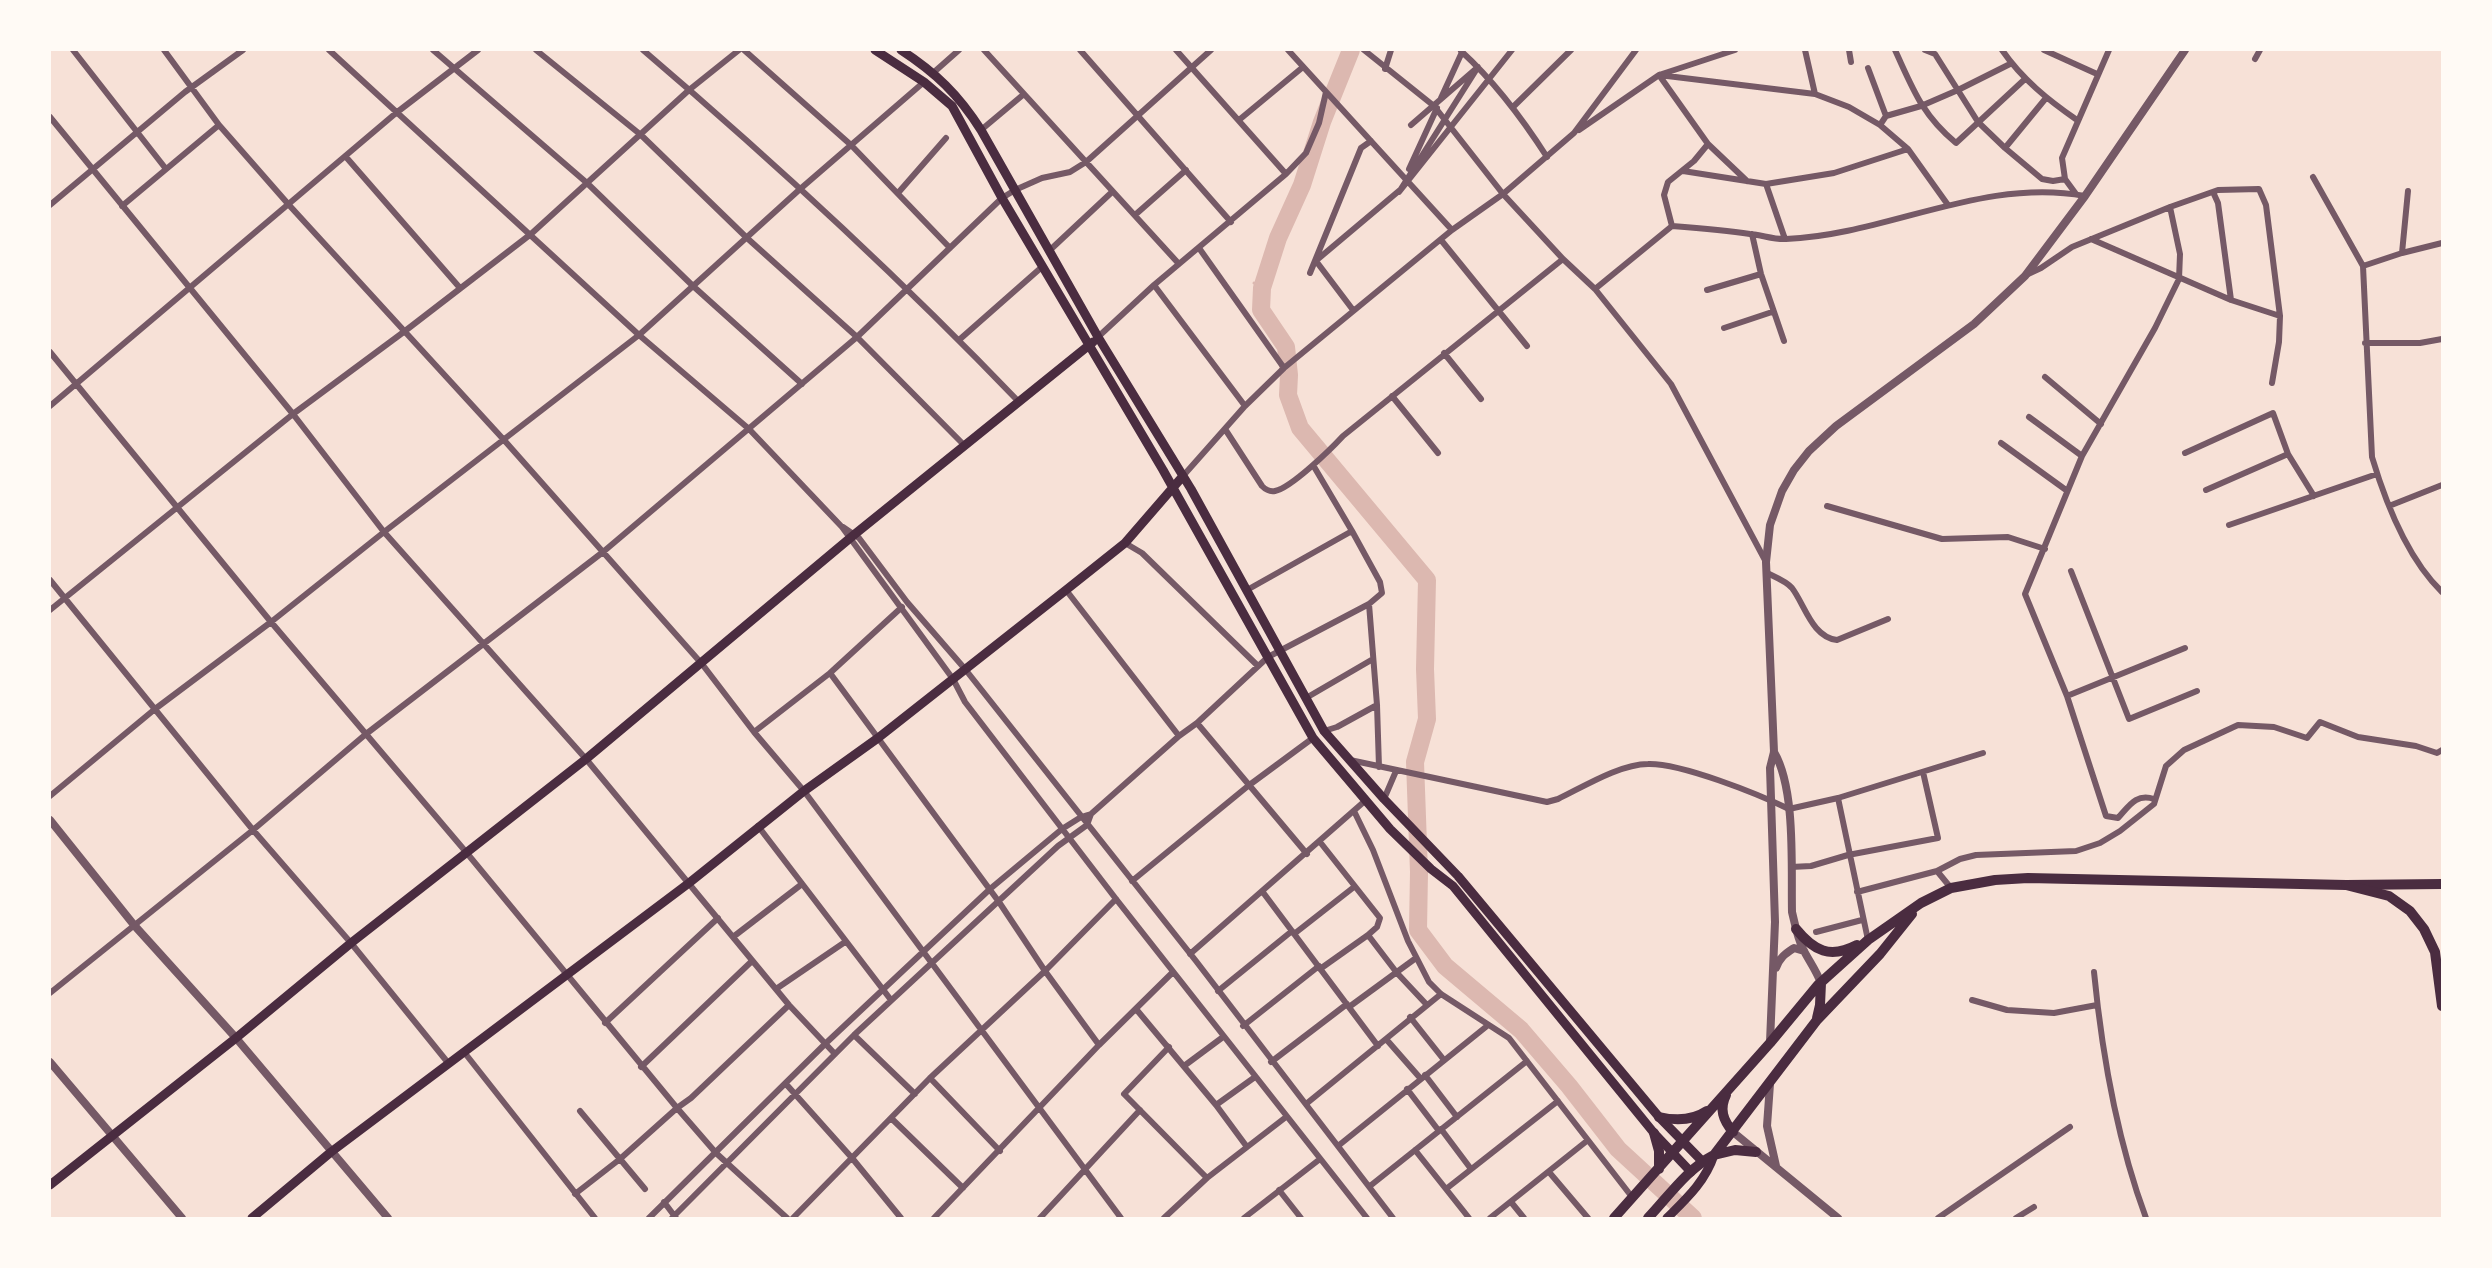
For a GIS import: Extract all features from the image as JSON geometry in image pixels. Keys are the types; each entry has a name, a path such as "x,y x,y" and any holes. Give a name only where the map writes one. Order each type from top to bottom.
{"main road":[{"path":"875,50 924,82 952,106 1002,198 1090,345 1313,738 1390,829 1431,869 1453,886 1653,1133 1691,1172"},
{"path":"901,50 933,73 962,101 981,130 1098,337 1183,476 1324,731 1438,858 1458,876 1659,1117 1702,1161"},
{"path":"50,1185 236,1038 351,943 586,759 852,536 1098,337"},
{"path":"252,1218 331,1152 689,883 758,826 878,738 1125,543 1183,476"},
{"path":"1614,1218 1658,1171 1821,983 1868,940 1921,903 1952,888 1995,880 2028,878 2346,885 2442,884"},
{"path":"2346,885 2389,896 2410,911 2424,929 2435,952 2442,1006"},
{"path":"1668,1217 1706,1176 1714,1155 1770,1084 1816,1020 1880,954 1921,903"},
{"path":"1796,929 1816,947 1836,953 1868,940"},
{"path":"1816,1020 1820,1005 1821,983"},
{"path":"1727,1092 1722,1113 1726,1124 1733,1132"},
{"path":"1659,1117 1674,1120 1688,1119 1714,1106"},
{"path":"1653,1133 1659,1151 1658,1171"},
{"path":"1648,1218 1702,1161 1714,1155 1735,1150 1756,1152"}],"street":[{"path":"73,50 166,169"},
{"path":"164,50 219,125 289,205 504,440 702,663 754,732 804,791 1121,1218"},
{"path":"50,205 190,88 243,50"},
{"path":"329,50 639,335 749,429 852,536 965,669 1190,954 1243,1026 1393,1218"},
{"path":"433,50 587,183 693,286 802,384"},
{"path":"50,406 396,113 478,50"},
{"path":"536,50 641,135 747,238 857,337 965,446"},
{"path":"643,50 799,190 960,340 1019,402"},
{"path":"50,610 293,414 531,234 689,90 739,50"},
{"path":"744,50 851,144 950,248"},
{"path":"933,73 959,50"},
{"path":"984,50 1179,264"},
{"path":"1083,50 1137,116 1231,222"},
{"path":"1176,50 1286,174"},
{"path":"50,993 253,830 366,734 603,552 857,337 1002,198 1042,178 1070,172 1086,162 1211,50"},
{"path":"1288,50 1452,231"},
{"path":"1364,50 1434,106 1503,194 1563,259 1595,289 1671,384 1766,562"},
{"path":"1385,69 1391,50"},
{"path":"1399,192 1461,50 1513,107 1546,157"},
{"path":"1399,192 1512,50"},
{"path":"1513,107 1571,50"},
{"path":"1574,134 1636,50"},
{"path":"1183,476 1245,406 1284,368 1452,231 1503,194 1574,134 1659,75 1735,50"},
{"path":"1805,50 1815,94"},
{"path":"1849,50 1851,62"},
{"path":"1895,50 1921,106 1937,128 1956,143 2025,80"},
{"path":"1925,50 1935,54 1978,122 2005,148 2042,179 2053,182 2065,179"},
{"path":"2002,50 2025,80 2077,120"},
{"path":"2044,50 2097,74"},
{"path":"2081,195 2065,179 2061,158 2109,50"},
{"path":"1770,1043 1775,922 1770,768 1774,752 1766,562 1770,525 1782,491 1794,470 1809,451 1836,426 1974,324 2025,276 2185,50"},
{"path":"2255,59 2260,50"},
{"path":"1880,125 1886,116 1921,106 2012,63"},
{"path":"1239,120 1303,67"},
{"path":"1411,125 1478,67"},
{"path":"1399,192 1478,67"},
{"path":"1868,68 1886,116"},
{"path":"1659,75 1815,94 1849,107 1880,125 1908,148 1948,205"},
{"path":"1659,75 1708,144 1747,181"},
{"path":"50,796 155,709 271,622 639,335 799,190 924,82"},
{"path":"981,130 1024,94"},
{"path":"1098,337 1154,285 1286,174 1306,153 1328,95"},
{"path":"2005,148 2046,98"},
{"path":"50,117 293,414 384,532 586,759 776,990 835,1053"},
{"path":"122,206 219,125"},
{"path":"898,193 946,138"},
{"path":"1310,273 1361,148 1371,141"},
{"path":"1672,226 1664,195 1668,182 1683,171 1708,144"},
{"path":"1683,171 1766,184 1834,173 1908,148"},
{"path":"346,157 460,288"},
{"path":"1134,215 1186,170"},
{"path":"2313,177 2363,266 2372,457 2377,474 2389,506 2406,540 2430,580 2442,592"},
{"path":"1316,261 1409,183"},
{"path":"1766,184 1785,239"},
{"path":"2025,276 2072,247 2170,207 2213,192 2259,189 2266,205 2280,316 2279,342 2272,383"},
{"path":"2402,253 2408,191"},
{"path":"1049,251 1112,192"},
{"path":"2213,192 2218,202 2231,300"},
{"path":"1595,289 1672,226 1785,239 1841,231 1948,205 2015,193 2081,195"},
{"path":"2154,799 2146,796 2136,799 2118,818 2106,816 2067,696 2025,594 2045,549 2066,490 2082,456 2155,328 2179,279 2180,254 2170,207"},
{"path":"1752,234 1772,312 1784,341"},
{"path":"2091,239 2179,279 2231,300 2280,316"},
{"path":"1441,240 1527,346"},
{"path":"2363,266 2442,243"},
{"path":"1199,248 1284,368"},
{"path":"1225,429 1263,486 1269,491 1278,491 1316,463 1343,436 1563,259"},
{"path":"1316,261 1353,310"},
{"path":"960,340 1043,266"},
{"path":"1707,290 1761,274"},
{"path":"1154,285 1245,406"},
{"path":"1724,328 1772,312"},
{"path":"2365,344 2420,343 2442,339"},
{"path":"50,352 271,622 568,975 641,1067 717,1153 787,1218"},
{"path":"1444,354 1481,399"},
{"path":"2045,377 2101,424"},
{"path":"1392,396 1438,453"},
{"path":"2185,453 2273,413 2288,454 2313,496"},
{"path":"2030,417 2082,456"},
{"path":"2001,443 2066,490"},
{"path":"2206,490 2288,454"},
{"path":"649,1218 825,1044 990,889 1062,829 1081,817 1091,814 1179,736 1197,723 1268,657 1369,604 1382,593 1380,582 1316,463"},
{"path":"2229,525 2377,474"},
{"path":"2389,506 2442,485"},
{"path":"1827,506 1942,539 2008,537 2045,549"},
{"path":"1247,590 1352,531"},
{"path":"852,536 900,608 953,679 965,702 1223,1037 1367,1218"},
{"path":"1125,543 1142,553 1258,666"},
{"path":"2071,571 2129,718 2197,691"},
{"path":"1767,573 1792,588 1809,619 1830,639 1837,640 1888,619"},
{"path":"50,580 253,830 351,943 449,1064"},
{"path":"1066,590 1179,736"},
{"path":"754,732 830,673 907,602"},
{"path":"1369,604 1379,766"},
{"path":"2067,696 2185,648"},
{"path":"1306,698 1373,659"},
{"path":"830,673 990,889 1044,971 1099,1045"},
{"path":"1324,731 1337,727 1377,705"},
{"path":"1857,892 1936,871 1960,859 1976,855 2076,851 2100,843 2120,831 2154,804 2166,766 2184,750 2238,725 2274,727 2307,738 2320,722 2358,737 2416,746 2437,753 2442,750"},
{"path":"1197,723 1307,854"},
{"path":"1132,880 1248,786 1313,738"},
{"path":"1774,752 1782,766 1789,809 1792,912 1804,951 1821,983"},
{"path":"1347,759 1546,802 1558,799 1623,769 1647,764 1674,766 1772,800 1789,809 1838,798 1983,753"},
{"path":"1384,799 1396,771"},
{"path":"1791,867 1811,866 1848,855 1938,838 1923,772"},
{"path":"1838,798 1848,855 1868,940"},
{"path":"1190,954 1366,800"},
{"path":"1354,811 1373,850 1416,958 1429,982 1441,994 1487,1026 1509,1038 1633,1198"},
{"path":"664,1202 674,1218 835,1053 1069,838 1087,825 1091,814"},
{"path":"50,820 134,925 236,1038 388,1218"},
{"path":"758,826 891,1000"},
{"path":"1243,1026 1377,927 1380,918 1320,842"},
{"path":"1936,871 1952,888"},
{"path":"733,937 802,884"},
{"path":"1218,991 1354,887"},
{"path":"1262,891 1378,1046"},
{"path":"794,1218 930,1078 981,1032 1116,899"},
{"path":"604,1023 718,918"},
{"path":"1816,932 1862,920"},
{"path":"1368,935 1397,973 1427,1005"},
{"path":"776,990 845,942"},
{"path":"1774,974 1779,958 1794,948 1804,951"},
{"path":"1271,1062 1416,958"},
{"path":"641,1067 752,961"},
{"path":"934,1218 1099,1045 1173,972"},
{"path":"2094,972 2097,1005 2116,1116 2146,1218"},
{"path":"1306,1104 1441,994"},
{"path":"1972,1000 2007,1010 2054,1013 2097,1005"},
{"path":"575,1194 691,1098 789,1005"},
{"path":"1136,1009 1216,1105 1247,1147"},
{"path":"1410,1017 1444,1060"},
{"path":"1338,1146 1487,1026"},
{"path":"854,1035 915,1094"},
{"path":"1184,1066 1223,1037"},
{"path":"1386,1039 1457,1117"},
{"path":"1169,1047 1125,1094 1208,1178"},
{"path":"464,1052 595,1218"},
{"path":"1370,1186 1527,1061"},
{"path":"50,1062 182,1218"},
{"path":"1216,1105 1255,1077"},
{"path":"930,1078 1000,1151"},
{"path":"786,1084 852,1158 901,1218"},
{"path":"1770,1084 1767,1126 1777,1168"},
{"path":"1407,1089 1471,1169"},
{"path":"1446,1189 1558,1101"},
{"path":"1040,1218 1140,1110"},
{"path":"580,1111 645,1190"},
{"path":"1164,1218 1208,1178 1286,1117"},
{"path":"891,1118 963,1188"},
{"path":"1938,1218 2070,1127"},
{"path":"1733,1132 1838,1218"},
{"path":"1490,1218 1588,1140"},
{"path":"1415,1150 1469,1218"},
{"path":"1244,1218 1320,1159"},
{"path":"1549,1172 1588,1218"},
{"path":"1279,1190 1301,1218"},
{"path":"1510,1202 1524,1218"},
{"path":"2016,1218 2034,1207"}],"waterway":[{"path":"1351,50 1322,122 1302,185 1278,238 1262,288 1261,310 1286,347 1289,375 1288,395 1300,428 1427,580 1425,669 1427,719 1415,762 1419,872 1418,930 1445,966 1521,1030 1569,1086 1618,1149 1693,1218"},
{"path":"1254,283 1262,288"}]}
